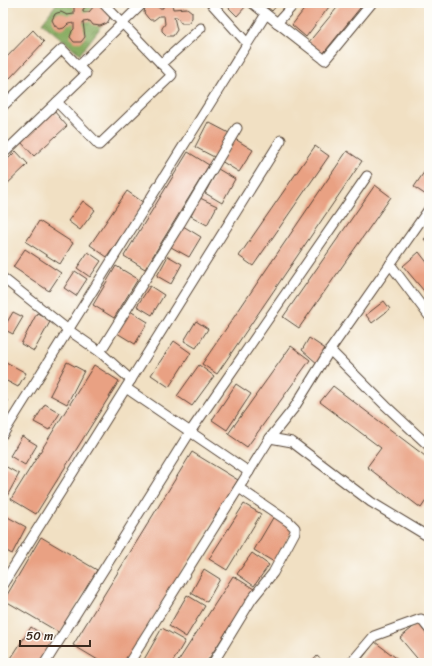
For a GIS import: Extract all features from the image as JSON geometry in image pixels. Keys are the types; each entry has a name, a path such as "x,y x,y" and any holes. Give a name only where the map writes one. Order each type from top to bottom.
{"street":[{"path":"57,102 99,145 172,75 103,3"},
{"path":"79,66 143,3"},
{"path":"211,3 247,43"},
{"path":"252,3 325,60 372,3"},
{"path":"278,23 295,3"},
{"path":"3,434 266,14"},
{"path":"161,64 201,28"},
{"path":"3,106 62,49 86,74 3,154"},
{"path":"100,352 181,222 237,128"},
{"path":"3,584 281,140"},
{"path":"45,663 190,432 367,176"},
{"path":"128,663 270,438 294,408 330,350 429,209"},
{"path":"390,264 429,316"},
{"path":"4,281 100,352 131,380"},
{"path":"330,350 386,406 429,446"},
{"path":"126,388 249,472"},
{"path":"270,438 292,442 371,502 429,537"},
{"path":"213,663 252,599 273,573 295,532 295,528 289,522 239,488"},
{"path":"351,663 374,636 421,619 429,629"}],"green space":[{"path":"57,3 88,3 107,19 80,54 42,23"}],"building":[{"path":"72,3 88,3 83,9 83,12 89,12 94,6 101,5 110,16 109,20 107,23 100,26 93,25 90,21 83,22 85,37 81,42 74,42 70,37 74,29 74,23 68,24 64,28 60,29 55,26 52,20 57,13 61,12 67,15 74,14 74,7"},
{"path":"163,3 172,3 173,9 187,8 192,12 192,18 188,23 181,23 177,17 174,17 177,30 173,36 167,36 162,31 165,24 164,16 159,16 154,20 150,20 144,13 145,7 148,5 154,4 159,8 163,8"},
{"path":"232,3 245,3 247,5 237,16 228,7"},
{"path":"262,3 279,3 272,11"},
{"path":"309,3 332,3 306,37 292,25"},
{"path":"341,3 364,3 322,55 308,43"},
{"path":"33,30 44,42 10,78 3,71 3,61"},
{"path":"54,111 67,126 34,156 20,141"},
{"path":"208,122 229,133 216,158 195,147"},
{"path":"235,139 253,150 239,172 221,161"},
{"path":"315,146 329,156 253,266 239,256"},
{"path":"16,151 28,164 3,188 3,164"},
{"path":"347,151 362,161 217,374 202,364"},
{"path":"188,152 209,165 145,269 124,256"},
{"path":"429,165 429,197 414,187"},
{"path":"218,169 235,179 222,203 205,193"},
{"path":"375,185 391,197 299,328 283,317"},
{"path":"127,191 144,203 107,257 90,245"},
{"path":"200,198 217,206 207,225 191,216"},
{"path":"83,201 95,210 80,230 68,221"},
{"path":"39,221 73,243 60,264 26,242"},
{"path":"183,226 201,237 189,257 171,247"},
{"path":"429,235 429,245 424,239"},
{"path":"25,249 61,273 49,291 13,267"},
{"path":"88,252 101,261 90,277 77,268"},
{"path":"419,252 429,265 429,297 403,266"},
{"path":"168,256 182,264 171,284 157,276"},
{"path":"116,266 138,279 114,318 93,305"},
{"path":"75,271 87,279 76,296 64,288"},
{"path":"150,286 164,295 152,315 137,306"},
{"path":"384,301 390,309 372,323 366,315"},
{"path":"130,311 148,322 135,344 117,333"},
{"path":"13,312 23,317 13,334 3,329"},
{"path":"37,313 51,320 34,351 21,344"},
{"path":"196,321 208,329 196,348 184,341"},
{"path":"309,338 327,350 318,364 302,350"},
{"path":"174,341 191,353 169,387 151,375"},
{"path":"291,346 310,360 247,447 228,434"},
{"path":"6,362 26,373 18,387 3,379 3,367"},
{"path":"67,362 84,371 67,404 50,395"},
{"path":"94,365 119,381 36,514 11,499"},
{"path":"199,365 214,376 192,406 177,396"},
{"path":"236,384 251,394 227,430 212,420"},
{"path":"333,386 429,459 429,496 421,508 367,467 381,448 320,402"},
{"path":"3,398 8,401 3,409"},
{"path":"45,404 60,413 49,430 34,422"},
{"path":"22,436 37,445 25,465 10,456"},
{"path":"192,452 238,480 125,663 103,663 73,645"},
{"path":"3,465 19,474 7,496 3,493"},
{"path":"244,504 261,514 227,570 209,559"},
{"path":"4,515 26,527 12,554 3,549"},
{"path":"274,516 294,528 274,562 254,550"},
{"path":"41,537 97,570 60,633 4,600"},
{"path":"252,553 269,565 254,586 237,574"},
{"path":"204,569 220,579 207,602 191,593"},
{"path":"233,576 254,589 206,663 177,663"},
{"path":"187,595 205,606 186,637 169,626"},
{"path":"418,623 429,637 429,663 421,663 400,638"},
{"path":"31,627 55,643 42,663 8,663"},
{"path":"162,628 185,641 172,663 142,663"},
{"path":"375,642 399,660 397,663 364,663 361,660"},
{"path":"317,656 325,663 311,663"}]}
